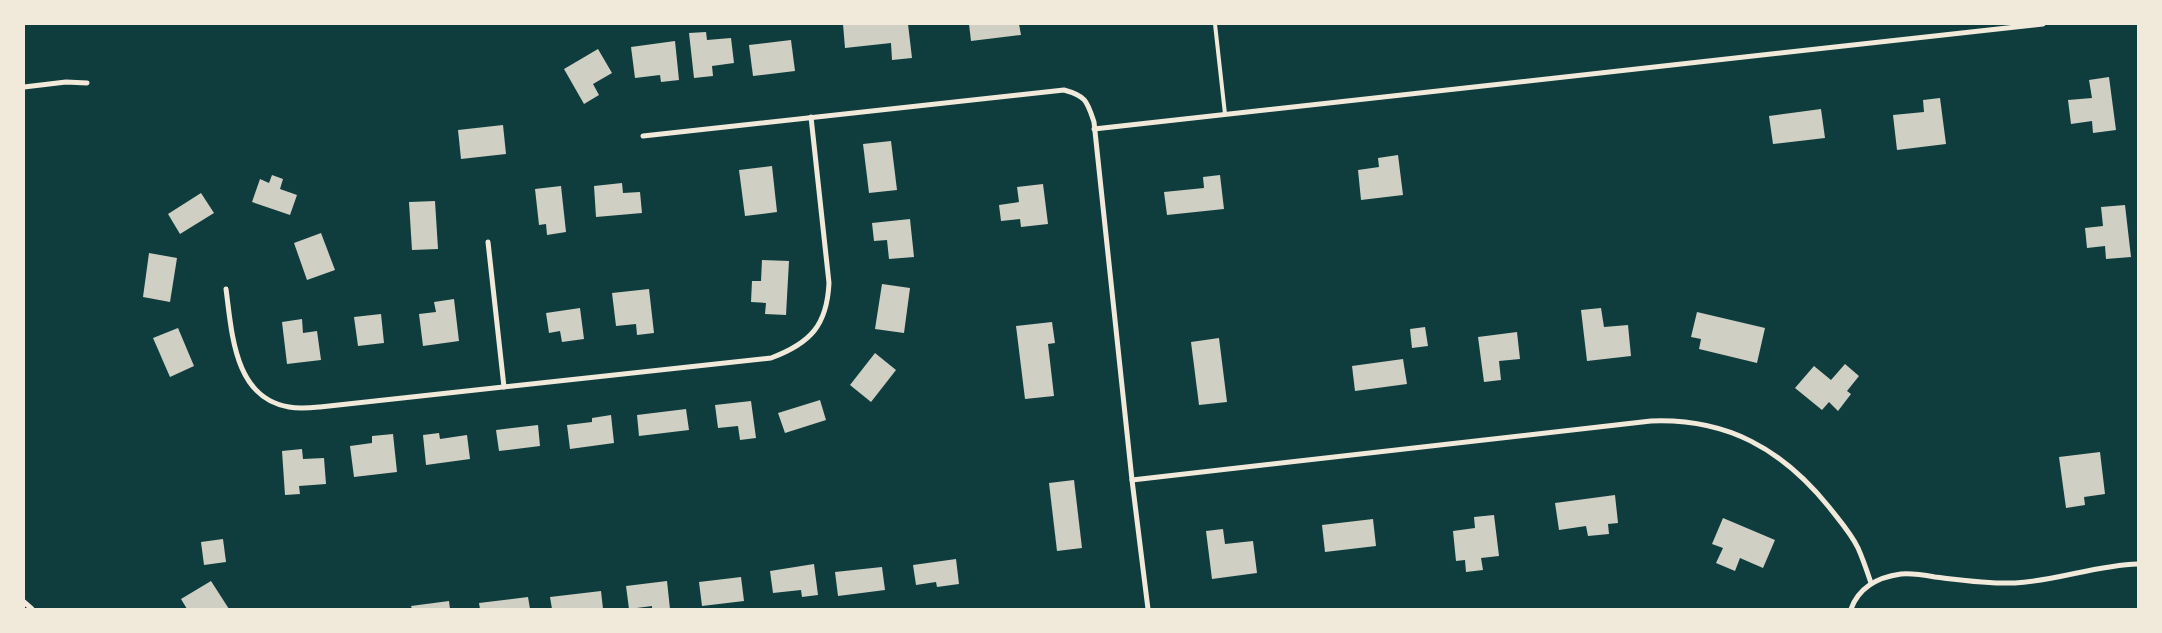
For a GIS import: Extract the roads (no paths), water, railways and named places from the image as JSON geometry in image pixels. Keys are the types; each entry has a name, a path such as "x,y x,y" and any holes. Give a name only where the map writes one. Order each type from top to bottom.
{"street":[{"path":"1094,129 2043,24"},
{"path":"24,87 66,82 87,83"},
{"path":"643,136 1064,90 1080,94 1088,103 1094,129 1148,609"},
{"path":"226,289 236,354 244,374 254,388 270,401 286,407 320,408 771,358 791,351 806,340 823,317 828,302 829,283 811,117"},
{"path":"488,242 504,387"},
{"path":"1132,480 1651,421 1691,422 1734,432 1785,462 1806,480 1843,524 1857,546 1871,583"},
{"path":"1851,609 1871,583 1902,574 1989,583 2015,583 2047,580 2096,568 2138,564"},
{"path":"24,602 32,609"}],"lane":[{"path":"1215,24 1225,114"}]}
